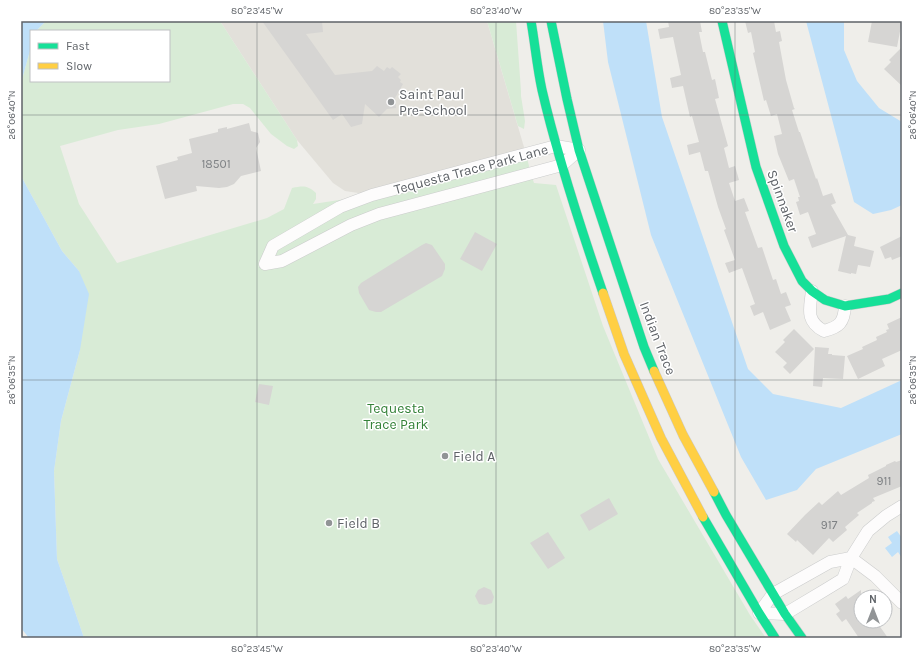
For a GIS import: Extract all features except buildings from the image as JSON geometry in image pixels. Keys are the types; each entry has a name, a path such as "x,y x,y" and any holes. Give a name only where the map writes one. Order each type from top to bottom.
{"main road":[{"path":"531,21 542,88 556,146 592,261 624,354 661,438 695,502 775,638"},
{"name":"Indian Trace","path":"551,21 567,99 580,150 644,347 683,435 726,515 785,614 802,638"},
{"name":"Spinnaker","path":"722,21 756,167 784,246 802,281 812,291 825,300 845,306 889,299 902,293"}],"street":[{"name":"Tequesta Trace Park Lane","path":"556,146 580,150 562,166 379,214 351,225 282,261 265,264 273,246 340,207 372,195 556,146"},
{"path":"812,291 810,310 811,321 816,327 824,331 834,328 842,321 845,314 845,306"},
{"path":"759,613 785,614 843,579 851,558 868,531 886,516 902,506"},
{"path":"759,613 773,594 830,562 851,558 875,576 902,603"},
{"path":"813,571 825,590"}],"shaded area":[{"name":"Saint Paul Pre-School","path":"220,21 487,21 526,154 372,195 345,191 333,183 297,140"}],"green space":[{"name":"Tequesta Trace Park","path":"46,21 220,21 297,140 298,146 294,149 287,146 271,134 250,108 243,104 233,104 159,124 118,130 60,146 79,204 117,263 267,218 284,209 292,188 305,187 313,190 316,193 316,199 313,204 372,195 526,154 534,183 556,185 603,326 658,459 750,615 766,638 84,638 57,559 54,471 61,421 80,350 79,271 62,251 21,176 21,83 30,51 30,82 170,82 170,30 37,30"},
{"path":"487,21 516,21 521,96 525,121 524,129 518,126"}],"water":[{"path":"21,21 46,21 37,30 30,30 30,51 21,83"},
{"path":"603,21 646,21 662,117 748,369 773,394 841,408 902,380 902,434 816,469 797,490 766,500 741,457 651,235 608,62"},
{"path":"806,21 844,21 844,50 857,81 879,108 902,122 902,205 891,210 873,214 854,202"},
{"path":"21,176 62,251 79,271 89,294 80,350 61,421 54,471 57,559 84,638 29,638 21,628"},
{"path":"897,531 902,538 902,558 898,552 892,557 885,548 892,543 888,537"}],"traffic: fast":[{"path":"531,21 540,81 548,116 562,167 603,293"},
{"path":"551,21 579,150 644,347 654,371"},
{"path":"722,21 756,167 784,246 802,281 812,291 825,300 845,306 889,299 902,293"},
{"path":"714,492 785,614 802,638"},
{"path":"703,517 775,638"}],"traffic: slow":[{"path":"603,293 624,354 661,438 703,517"},
{"path":"654,371 683,435 714,492"}],"place":[{"name":"Saint Paul Pre-School","path":"391,102"},
{"name":"Field A","path":"445,456"},
{"name":"Field B","path":"329,523"}]}
